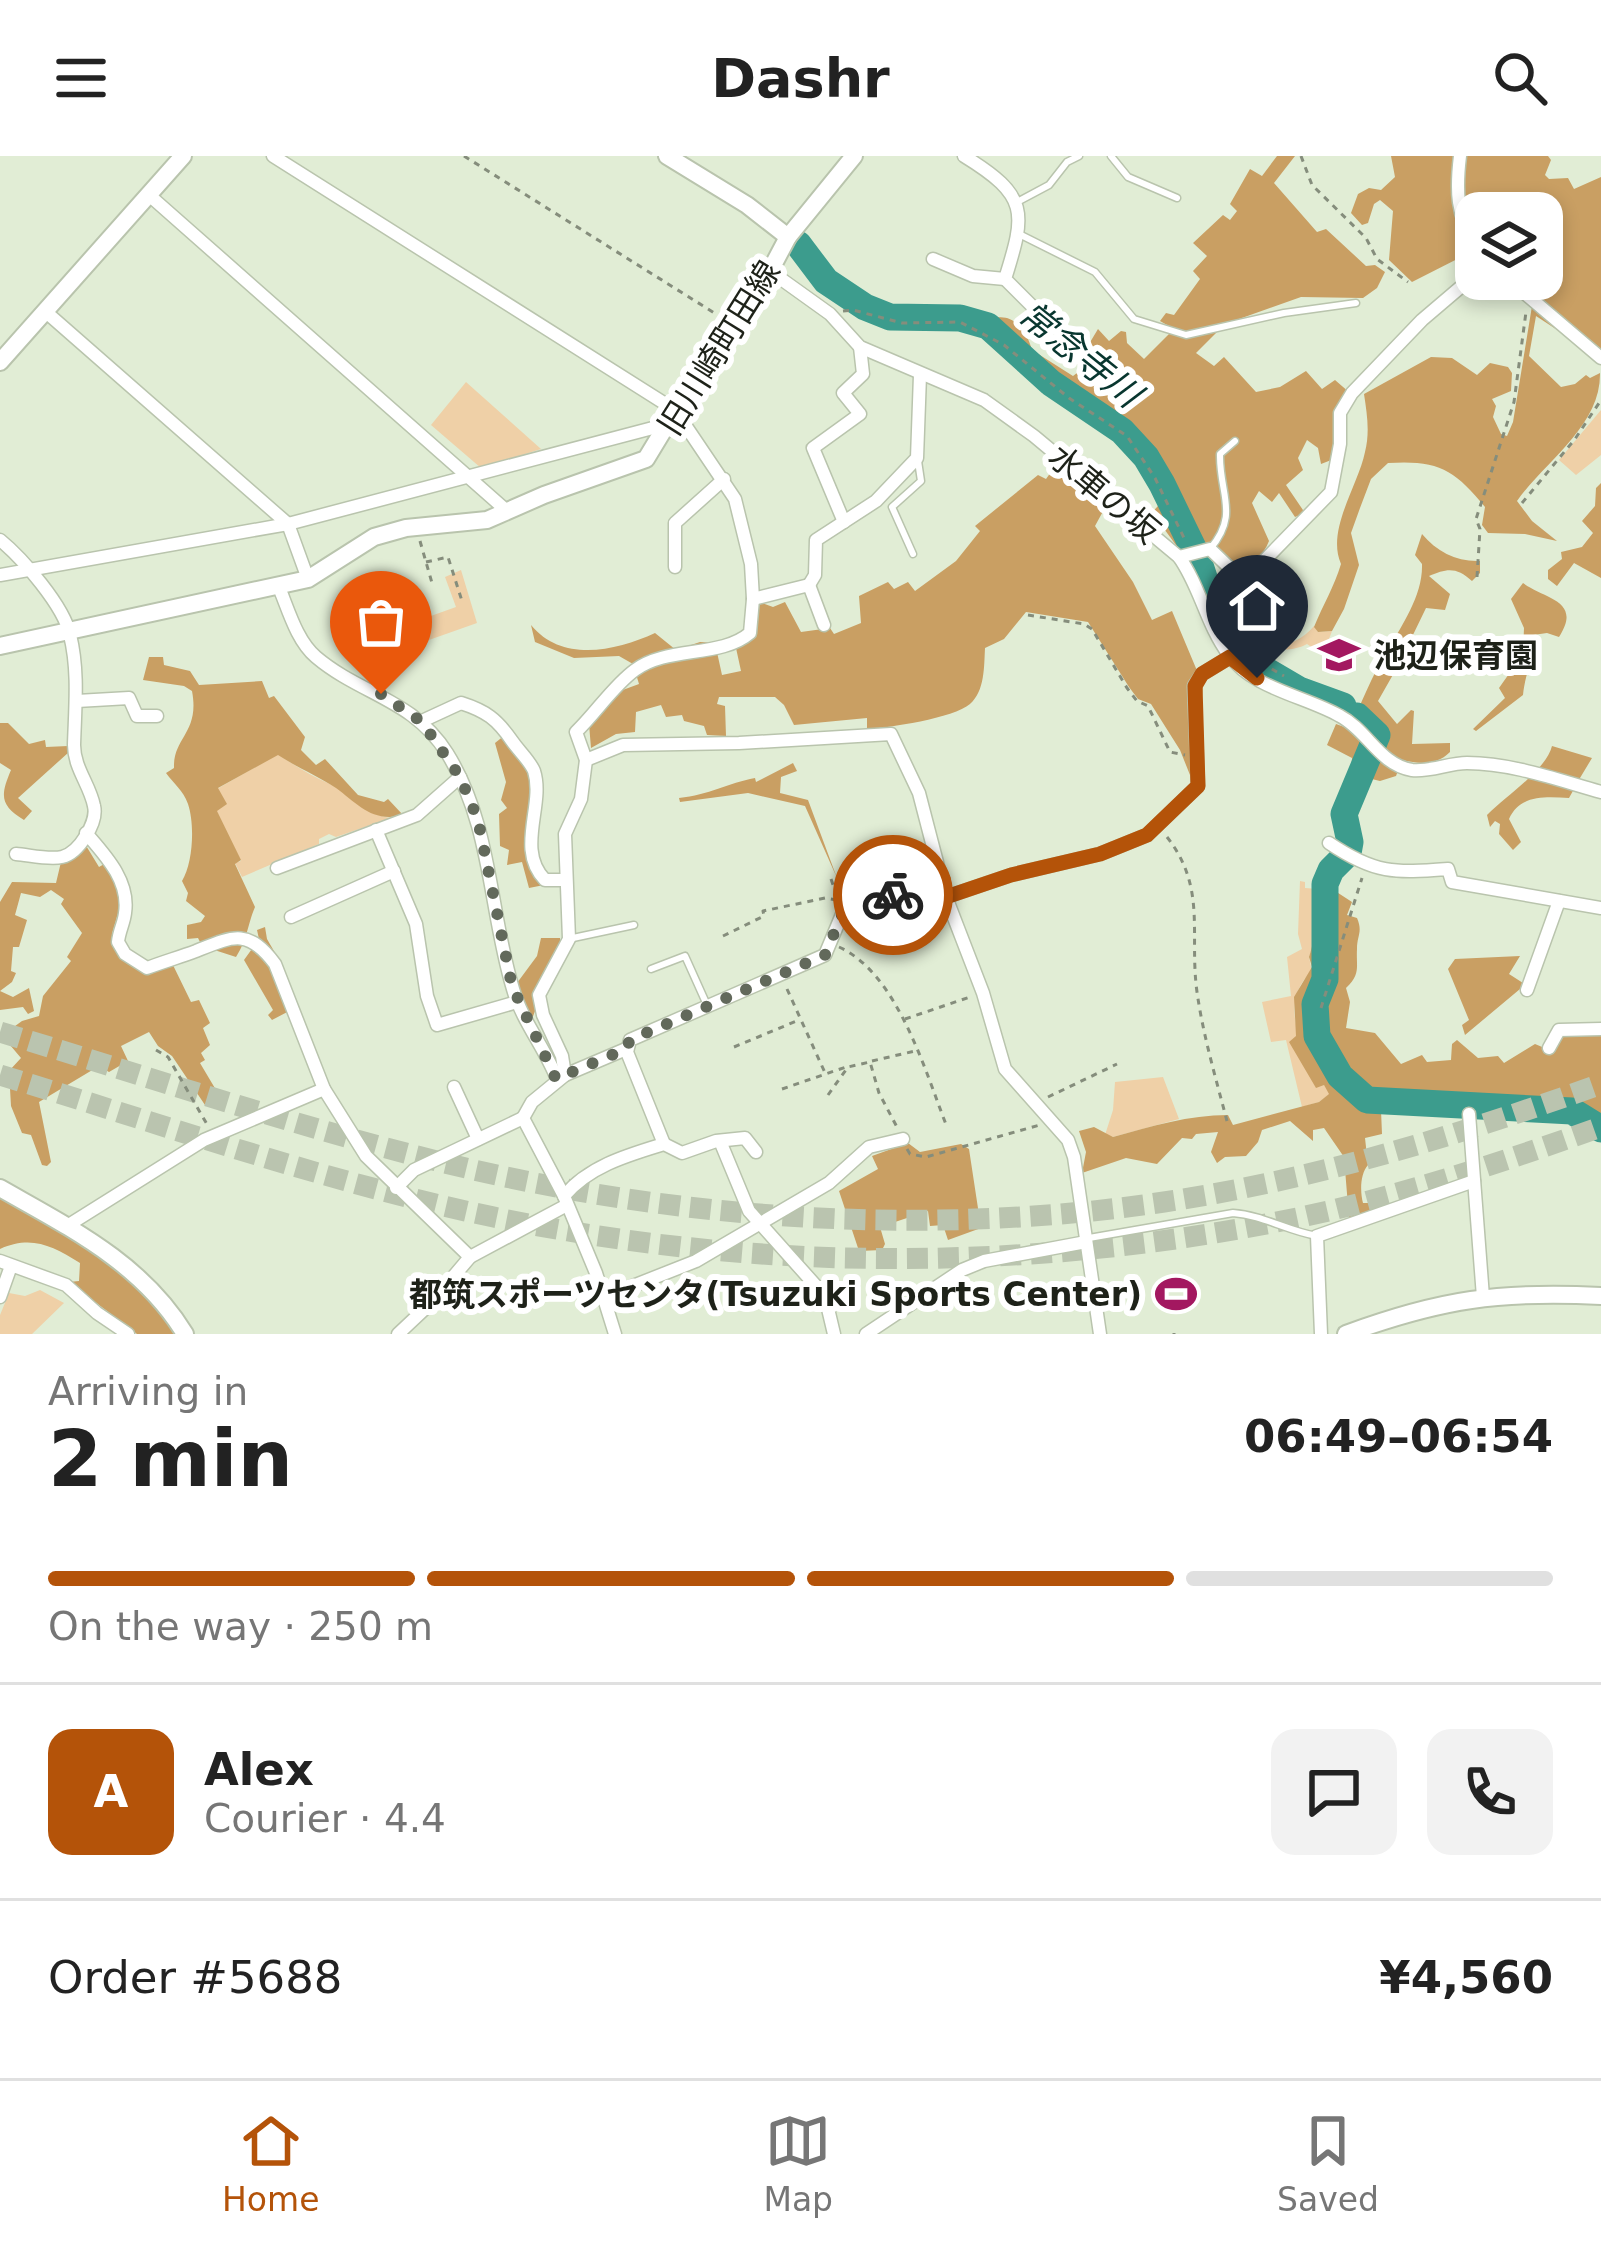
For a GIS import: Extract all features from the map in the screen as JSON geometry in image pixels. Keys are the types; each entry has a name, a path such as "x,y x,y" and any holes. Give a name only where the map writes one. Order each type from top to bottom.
{"main road":[{"path":"0,362 183,156"},
{"path":"667,156 690,166 788,237"},
{"name":"旧川崎町田線","path":"0,646 308,579 374,537 468,524 646,459 788,237 854,156"},
{"path":"0,1188 123,1263 185,1334"},
{"path":"1346,1334 1415,1309 1483,1297 1601,1296"}],"street":[{"path":"273,156 672,417 735,499 751,564 750,633 739,642 695,649 637,668 576,732 586,760 581,799 565,834 568,939 539,994 562,1056 561,1077"},
{"path":"964,156 1017,202 1019,234 1005,279"},
{"path":"1457,192 1460,156"},
{"path":"149,195 507,511"},
{"path":"933,259 973,276 1005,279 1046,320"},
{"name":"水車の坂","path":"770,271 830,314 860,347 984,400 1195,552 1191,576 1203,614 1230,657 1257,678 1345,718 1390,762 1416,771 1471,763 1529,772 1601,792"},
{"path":"1195,552 1239,577 1260,566 1331,492 1340,412 1352,393 1455,292"},
{"path":"1530,300 1599,359"},
{"path":"46,312 288,524 308,579"},
{"path":"844,521 813,448 860,413 843,394 862,374 860,347"},
{"path":"753,599 809,585 815,575 816,540 876,501 917,458 920,375"},
{"path":"0,575 288,524 672,417"},
{"path":"675,568 675,523 724,479"},
{"path":"0,540 31,569 70,631 77,700 76,761 95,808 94,819 76,848 62,857 16,854"},
{"path":"278,585 302,641 316,658 422,722 460,777 478,820 518,1002 561,1077"},
{"path":"809,585 824,625"},
{"path":"946,897 1011,875 1100,854 1159,826 1198,786 1195,686 1202,674 1230,657"},
{"path":"77,700 128,698 136,716 157,716"},
{"path":"422,722 461,703 485,710 498,721 535,772 531,847 539,875 545,880 565,880"},
{"path":"586,760 623,745 891,734 919,793 946,897 983,993 1005,1070 1053,1121 1074,1157 1100,1334"},
{"path":"277,868 417,814 460,777"},
{"path":"376,830 416,924 427,995 437,1025 518,1002"},
{"path":"86,833 116,869 121,883 126,912 118,942 125,954 147,968 225,938 252,939 275,964 324,1089 366,1156 470,1257"},
{"path":"1329,843 1380,870 1448,869 1451,882 1601,908"},
{"path":"291,916 394,871"},
{"path":"396,1187 414,1170 523,1118 532,1102 561,1077 626,1049 630,1040 825,955 841,906 943,879"},
{"path":"1527,990 1559,901"},
{"path":"1549,1048 1559,1030 1601,1029"},
{"path":"626,1049 664,1144 682,1154 745,1138 756,1152"},
{"path":"454,1087 478,1139"},
{"path":"67,1226 213,1136 324,1089"},
{"path":"1469,1114 1483,1297"},
{"path":"523,1118 566,1200 615,1334"},
{"path":"605,1297 696,1261 829,1183 869,1147 903,1139"},
{"path":"720,1141 759,1225 794,1257 825,1296 834,1334"},
{"path":"398,1334 470,1257 566,1200 576,1182 594,1171 664,1144"},
{"path":"1322,1334 1317,1235 1474,1181"},
{"path":"866,1334 962,1270 984,1261 1087,1240"},
{"path":"0,1297 6,1264 44,1274 128,1334"}],"lane":[{"path":"1017,202 1049,185 1067,162 1079,156"},
{"path":"1111,156 1128,177 1177,198"},
{"path":"1019,234 1095,272 1134,319 1186,335 1356,303"},
{"path":"1195,552 1225,532 1228,519 1220,454 1234,441"},
{"path":"914,554 892,507 921,481 917,458"},
{"path":"568,939 634,925"},
{"path":"651,969 685,956 708,1009"},
{"path":"1087,1240 1233,1213 1256,1214 1317,1235"}],"path":[{"path":"464,156 725,320"},
{"path":"1301,156 1312,184 1366,238 1377,259 1408,282"},
{"path":"1477,577 1480,529 1476,519 1514,402 1528,300"},
{"path":"830,314 853,310 902,322 960,322 1004,345 1069,398 1127,436 1195,552"},
{"path":"1522,502 1601,400"},
{"path":"416,528 432,584"},
{"path":"426,562 448,557 462,601"},
{"path":"1028,615 1092,629 1127,688 1148,706 1171,752 1199,759"},
{"path":"1249,656 1298,685"},
{"path":"1159,826 1188,870 1196,928 1196,986 1227,1121"},
{"path":"1321,1008 1365,866"},
{"path":"831,879 841,906"},
{"path":"723,936 764,916 763,911 825,898 841,906"},
{"path":"832,944 847,950 869,971 904,1019 947,1126"},
{"path":"781,975 826,1075"},
{"path":"904,1019 983,993"},
{"path":"734,1047 801,1019"},
{"path":"156,1050 168,1057 213,1136"},
{"path":"782,1089 848,1066 917,1050"},
{"path":"870,1062 879,1093 910,1154 926,1156 1053,1121"},
{"path":"1035,1103 1117,1064"},
{"path":"827,1096 848,1066"}],"shaded area":[{"path":"1277,156 1295,156 1274,183 1317,232 1326,229 1366,266 1375,265 1385,272 1377,288 1363,298 1301,297 1225,324 1196,353 1214,366 1224,357 1256,392 1280,387 1306,371 1322,389 1335,380 1350,393 1337,424 1339,457 1321,464 1318,448 1307,440 1298,458 1303,470 1286,485 1305,513 1295,517 1279,493 1272,502 1259,491 1252,503 1269,541 1264,551 1238,571 1213,554 1206,579 1214,620 1181,552 1162,526 1146,519 1169,494 1150,463 1102,414 1073,392 1067,397 991,337 982,324 999,317 1014,321 1032,350 1073,376 1098,357 1089,344 1098,329 1109,341 1126,332 1127,343 1144,359 1174,329 1160,321 1166,313 1174,315 1200,279 1193,271 1207,256 1193,243 1223,215 1230,220 1237,211 1230,204 1250,169 1262,176"},
{"path":"1391,156 1548,156 1545,175 1568,178 1574,189 1601,177 1601,350 1537,300 1563,300 1563,192 1455,192 1455,260 1412,282 1389,260 1393,211 1380,200 1368,223 1362,225 1351,213 1358,194 1369,188 1381,190 1395,177"},
{"path":"1532,306 1571,339 1536,316 1529,356 1561,387 1600,373 1598,392 1581,427 1517,501 1557,541 1488,533 1482,525 1485,507 1454,476 1420,463 1388,463 1371,479 1351,533 1359,565 1344,609 1332,631 1318,632 1314,627 1341,564 1337,551 1340,523 1367,445 1364,394 1431,357 1452,358 1477,375 1490,363 1508,367 1511,391 1492,399 1496,406 1493,417 1501,434 1507,436"},
{"path":"466,382 541,449 481,468 431,425"},
{"path":"1601,410 1601,455 1576,475 1559,460"},
{"path":"1051,472 1071,482 1077,478 1107,504 1095,526 1152,620 1172,611 1203,685 1196,779 1192,780 1180,750 1151,704 1138,699 1088,622 1026,612 1004,639 985,648 983,678 975,699 936,718 867,729 867,718 794,725 775,697 719,697 717,704 725,706 726,736 707,735 704,726 684,721 682,715 666,717 661,705 636,712 635,732 616,734 591,748 589,724 620,691 639,684 633,664 619,656 574,658 535,642 531,625 558,645 574,649 624,645 655,633 676,650 700,642 715,643 722,675 741,671 736,648 756,636 759,602 773,607 785,602 801,632 830,628 834,634 861,623 859,596 888,582 894,589 908,582 915,591 956,561 980,531 975,526 1038,475 1046,479"},
{"path":"1601,483 1601,578 1574,563 1557,586 1548,579 1548,570 1562,559 1561,552 1582,547 1593,533 1582,521 1595,506"},
{"path":"1422,534 1448,555 1480,561 1480,573 1472,581 1452,570 1429,576 1450,594 1445,610 1426,608 1411,639 1415,655 1403,657 1378,701 1397,724 1414,711 1412,744 1450,743 1450,752 1428,763 1402,760 1396,776 1380,781 1351,774 1352,758 1327,745 1336,724 1350,729 1410,609 1421,576 1422,564 1415,555"},
{"path":"461,570 477,623 412,646 400,627 456,607 445,577"},
{"path":"1523,583 1564,608 1565,625 1559,637 1533,635 1523,695 1476,731 1473,729 1505,698 1499,688 1511,671 1502,664 1523,652 1524,628 1511,599"},
{"path":"1314,626 1318,632 1332,631 1323,655 1307,644 1289,649 1239,649 1231,636 1241,631 1268,645 1288,644"},
{"path":"149,657 163,657 164,665 190,671 199,685 262,681 269,698 274,696 305,737 301,750 316,765 325,759 358,795 388,799 403,815 383,816 366,810 278,755 218,788 227,804 217,811 241,860 235,864 255,907 236,957 202,946 198,938 187,939 187,925 205,916 186,901 182,881 191,854 190,813 184,795 166,773 174,768 190,726 192,691 143,680"},
{"path":"0,723 8,723 29,744 45,740 46,747 68,746 69,752 18,798 32,811 24,820 4,799 11,770 0,763"},
{"path":"505,735 533,772 526,847 544,885 529,888 522,862 507,865 509,850 500,846 499,814 507,808 501,800 506,782 495,743"},
{"path":"1552,746 1592,758 1580,778 1569,778 1574,789 1569,798 1534,799 1514,811 1509,819 1521,842 1513,850 1499,834 1500,824 1495,821 1490,827 1487,815 1534,773"},
{"path":"278,754 365,808 391,818 336,837 329,834 319,844 242,877 235,863 241,861 216,810 217,789"},
{"path":"793,763 797,771 781,777 780,793 808,800 837,878 805,806 748,793 680,802 679,798 745,780 755,778 756,782"},
{"path":"85,844 99,867 106,863 118,882 121,903 112,934 114,944 143,968 147,961 171,961 191,1002 199,1000 210,1023 203,1028 210,1045 201,1053 205,1060 200,1063 216,1090 205,1105 172,1056 149,1032 121,1046 128,1061 109,1072 99,1066 39,1102 51,1162 42,1165 31,1135 22,1133 11,1106 9,1071 21,1058 10,1045 11,1029 39,1016 43,996 71,961 67,957 82,933 61,904 64,899 51,890 40,897 21,893 15,915 27,920 19,947 13,947 11,971 16,973 0,991 0,902 12,882 56,883 61,862 69,862"},
{"path":"1324,876 1331,880 1332,889 1352,902 1347,915 1357,918 1360,927 1357,970 1346,988 1350,1002 1346,1028 1375,1033 1401,1064 1422,1055 1427,1062 1451,1060 1452,1044 1457,1040 1478,1058 1498,1056 1504,1063 1535,1044 1554,1052 1561,1034 1601,1032 1601,1124 1569,1106 1460,1102 1461,1111 1381,1110 1382,1134 1365,1138 1368,1165 1361,1194 1371,1210 1349,1218 1344,1157 1324,1128 1313,1130 1313,1141 1290,1121 1262,1130 1246,1156 1225,1157 1217,1163 1211,1152 1218,1132 1196,1134 1192,1139 1182,1138 1157,1164 1126,1158 1082,1173 1086,1152 1079,1131 1094,1127 1113,1137 1213,1115 1228,1115 1233,1125 1319,1102 1329,1094 1324,1085 1316,1088 1289,1042 1296,1036 1294,997 1312,967 1309,957 1317,896"},
{"path":"1300,881 1305,888 1318,889 1315,941 1309,957 1312,971 1295,1000 1295,1017 1304,1049 1330,1094 1302,1107 1286,1040 1271,1042 1262,1002 1291,996 1287,957 1302,949"},
{"path":"265,927 282,965 278,966 293,1009 272,1020 268,1015 273,1010 244,960 259,939 257,930"},
{"path":"541,938 560,938 560,945 532,1019 517,983 537,956"},
{"path":"1520,956 1509,974 1523,983 1520,989 1465,1035 1462,1025 1469,1020 1448,969 1455,959"},
{"path":"29,988 34,1011 28,1014 23,1007 0,1010 0,991 13,997"},
{"path":"1163,1077 1179,1119 1113,1137 1105,1135 1115,1082"},
{"path":"908,1143 920,1152 961,1144 969,1149 981,1228 948,1240 943,1225 930,1226 928,1211 880,1227 882,1250 859,1251 839,1191 878,1169 872,1156"},
{"path":"0,1195 98,1252 141,1288 179,1334 137,1334 69,1282 79,1281 80,1263 60,1252 32,1243 0,1249"},
{"path":"40,1290 64,1303 32,1334 0,1334 0,1315 9,1293 25,1296"}],"waterway":[{"name":"常念寺川","path":"798,244 826,281 865,307 890,317 960,318 988,326 1051,383 1122,431 1162,484 1197,556 1220,627 1236,653 1299,690 1343,706"},
{"name":"常念寺川","path":"1357,716 1377,735 1344,814 1348,853 1325,884 1325,979 1315,1004 1317,1036 1340,1076 1367,1100 1572,1111 1601,1129"}],"tunnel":[{"path":"0,1032 293,1122 470,1169 641,1201 816,1218 991,1218 1220,1193 1386,1154 1601,1084"},
{"path":"0,1075 281,1162 496,1217 659,1244 841,1258 1024,1254 1207,1234 1374,1199 1601,1127"}],"way so far":[{"path":"381,694 414,713 460,777 478,820 512,986 556,1079 626,1049 630,1040 825,955 843,912 893,895"}],"place":[{"name":"池辺保育園","path":"1339,655"},
{"name":"都筑スポーツセンタ(Tsuzuki Sports Center)","path":"1176,1294"}],"route":[{"path":"893,895 943,879 946,897 1011,875 1100,854 1147,835 1198,786 1195,686 1202,674 1230,657 1257,678"}]}
